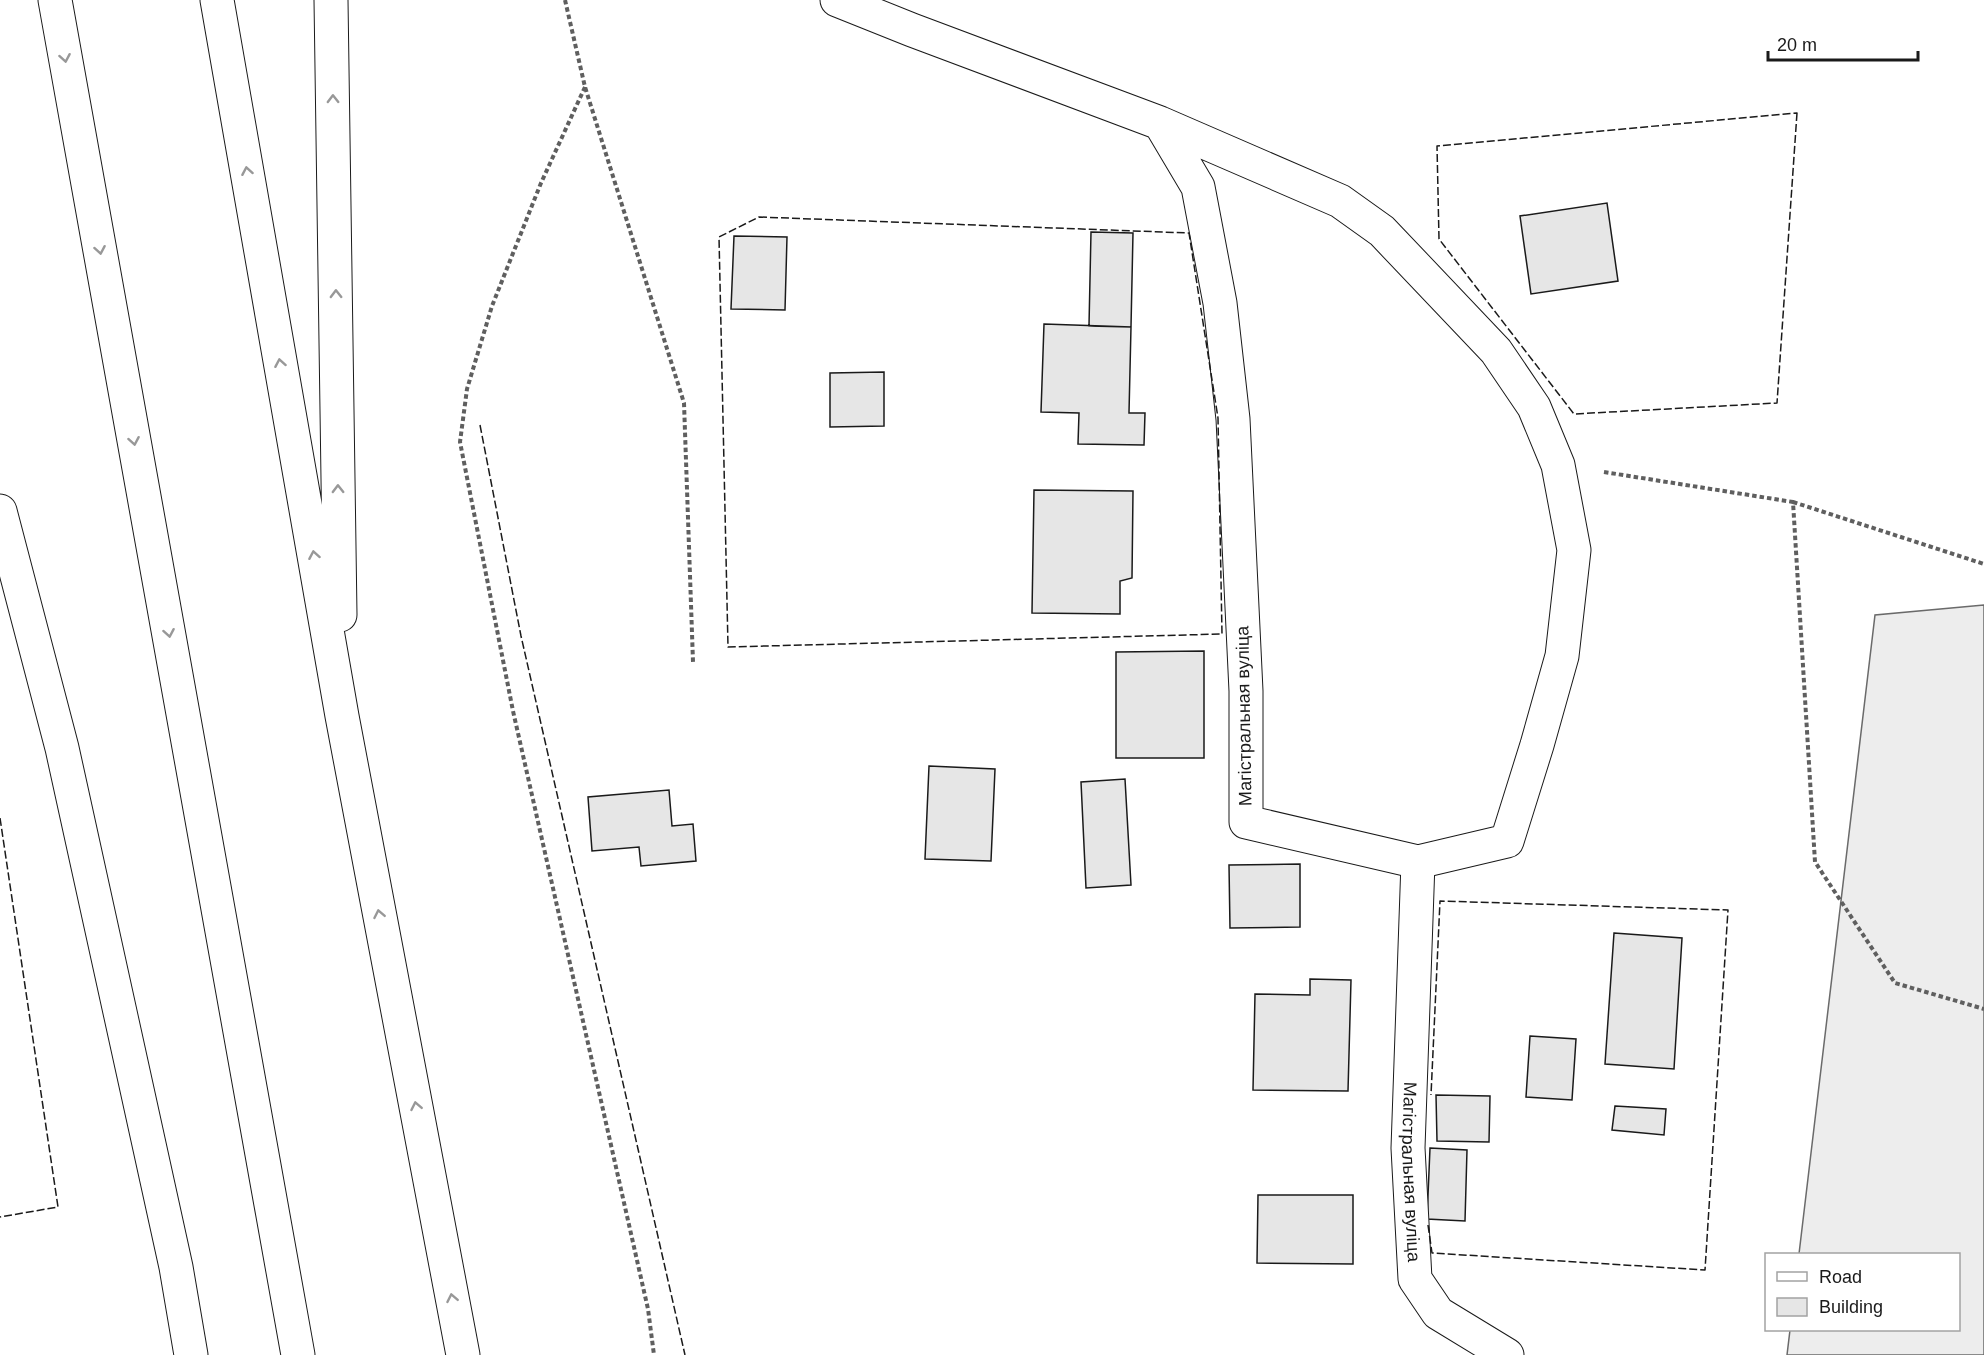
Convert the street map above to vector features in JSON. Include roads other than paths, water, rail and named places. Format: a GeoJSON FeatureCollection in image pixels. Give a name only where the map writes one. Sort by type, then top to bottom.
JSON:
{"type":"FeatureCollection","features":[{"type":"Feature","properties":{"kind":"main road"},"geometry":{"type":"LineString","coordinates":[[55,0],[298,1355]]}},
{"type":"Feature","properties":{"kind":"main road"},"geometry":{"type":"LineString","coordinates":[[217,0],[342,716],[463,1355]]}},
{"type":"Feature","properties":{"kind":"main road"},"geometry":{"type":"LineString","coordinates":[[331,0],[342,716]]}},
{"type":"Feature","properties":{"kind":"main road"},"geometry":{"type":"LineString","coordinates":[[837,0],[1160,123],[1340,201],[1382,231],[1496,351],[1534,407],[1558,465],[1574,550],[1562,656],[1538,746],[1507,841],[1418,862]]}},
{"type":"Feature","properties":{"kind":"main road","name":"Магістральная вуліца"},"geometry":{"type":"LineString","coordinates":[[1160,123],[1198,187],[1220,303],[1233,419],[1246,691],[1246,822],[1418,862],[1408,1148],[1415,1279],[1438,1313],[1507,1355]]}},
{"type":"Feature","properties":{"kind":"main road"},"geometry":{"type":"LineString","coordinates":[[0,511],[62,748],[173,1256],[191,1355]]}}]}
